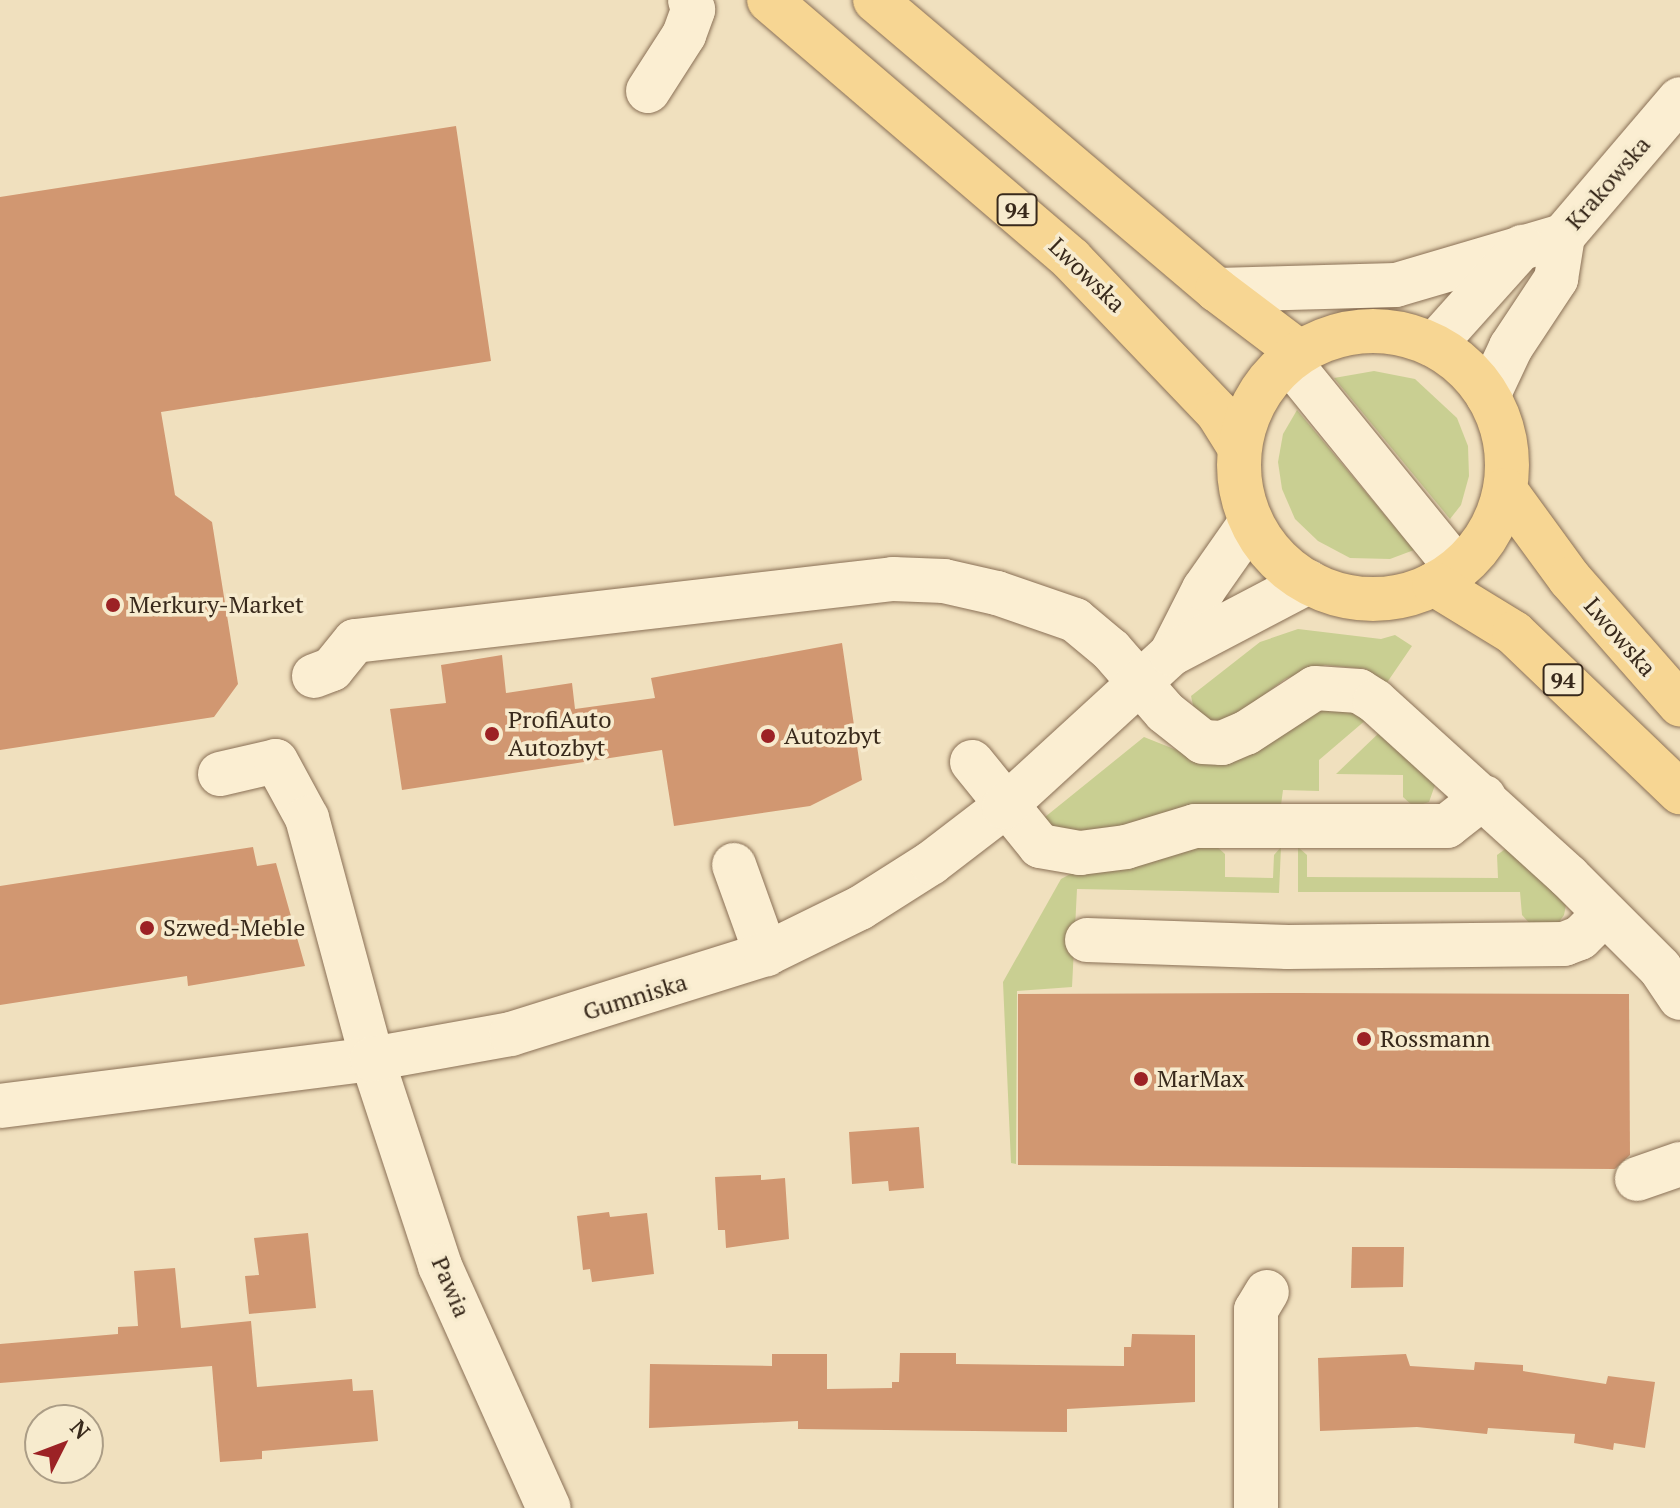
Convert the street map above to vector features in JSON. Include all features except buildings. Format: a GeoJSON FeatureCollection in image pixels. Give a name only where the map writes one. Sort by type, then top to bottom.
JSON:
{"type":"FeatureCollection","features":[{"type":"Feature","properties":{"kind":"main road","name":"Lwowska"},"geometry":{"type":"LineString","coordinates":[[769,0],[1071,259],[1218,413],[1239,446]]}},
{"type":"Feature","properties":{"kind":"main road"},"geometry":{"type":"LineString","coordinates":[[875,0],[1293,356]]}},
{"type":"Feature","properties":{"kind":"main road"},"geometry":{"type":"LineString","coordinates":[[1366,331],[1412,336],[1434,345],[1473,376],[1488,396],[1506,447],[1505,490],[1485,538],[1446,576],[1384,598],[1358,598],[1308,582],[1275,556],[1251,522],[1240,486],[1239,446],[1255,400],[1293,356],[1331,337],[1366,331]]}},
{"type":"Feature","properties":{"kind":"main road","name":"Lwowska"},"geometry":{"type":"LineString","coordinates":[[1505,490],[1570,579],[1680,704]]}},
{"type":"Feature","properties":{"kind":"main road","name":"94"},"geometry":{"type":"LineString","coordinates":[[1446,576],[1514,633],[1680,792]]}},
{"type":"Feature","properties":{"kind":"street"},"geometry":{"type":"LineString","coordinates":[[648,91],[684,35],[693,10],[690,0]]}},
{"type":"Feature","properties":{"kind":"street","name":"Krakowska"},"geometry":{"type":"LineString","coordinates":[[1434,345],[1543,242],[1680,99]]}},
{"type":"Feature","properties":{"kind":"street"},"geometry":{"type":"LineString","coordinates":[[1217,290],[1396,285],[1543,242],[1556,279],[1511,347],[1488,396]]}},
{"type":"Feature","properties":{"kind":"street"},"geometry":{"type":"LineString","coordinates":[[1293,356],[1446,576]]}},
{"type":"Feature","properties":{"kind":"street"},"geometry":{"type":"LineString","coordinates":[[1156,669],[1204,589],[1251,522]]}},
{"type":"Feature","properties":{"kind":"street"},"geometry":{"type":"LineString","coordinates":[[314,676],[332,669],[355,641],[893,579],[944,581],[1075,620],[1156,669],[1187,732],[1203,742],[1222,743],[1315,688],[1359,691],[1385,708],[1484,797],[1660,968],[1680,998]]}},
{"type":"Feature","properties":{"kind":"street"},"geometry":{"type":"LineString","coordinates":[[1156,669],[1308,582]]}},
{"type":"Feature","properties":{"kind":"street","name":"Gumniska"},"geometry":{"type":"LineString","coordinates":[[0,1106],[372,1059],[511,1034],[766,954],[896,886],[1004,807],[1156,669]]}},
{"type":"Feature","properties":{"kind":"street","name":"Pawia"},"geometry":{"type":"LineString","coordinates":[[220,774],[276,761],[307,818],[372,1059],[440,1266],[549,1508]]}},
{"type":"Feature","properties":{"kind":"street"},"geometry":{"type":"LineString","coordinates":[[972,762],[1004,807],[1040,846],[1080,853],[1126,847],[1195,826],[1447,826],[1484,797]]}},
{"type":"Feature","properties":{"kind":"street"},"geometry":{"type":"LineString","coordinates":[[734,865],[766,954]]}},
{"type":"Feature","properties":{"kind":"street"},"geometry":{"type":"LineString","coordinates":[[1087,940],[1288,947],[1564,944],[1580,938],[1605,913]]}},
{"type":"Feature","properties":{"kind":"street"},"geometry":{"type":"LineString","coordinates":[[1637,1179],[1680,1164]]}},
{"type":"Feature","properties":{"kind":"street"},"geometry":{"type":"LineString","coordinates":[[1256,1508],[1256,1310],[1267,1292]]}},
{"type":"Feature","properties":{"kind":"green space"},"geometry":{"type":"Polygon","coordinates":[[[1374,371],[1415,379],[1457,418],[1468,446],[1469,476],[1461,505],[1450,519],[1334,378],[1374,371]]]}},
{"type":"Feature","properties":{"kind":"green space"},"geometry":{"type":"Polygon","coordinates":[[[1297,410],[1414,550],[1390,559],[1350,558],[1318,541],[1295,519],[1282,489],[1278,462],[1283,434],[1297,410]]]}},
{"type":"Feature","properties":{"kind":"green space"},"geometry":{"type":"Polygon","coordinates":[[[1298,629],[1381,639],[1395,635],[1412,646],[1386,684],[1366,669],[1325,665],[1285,679],[1231,720],[1212,721],[1195,714],[1191,696],[1260,642],[1298,629]]]}},
{"type":"Feature","properties":{"kind":"green space"},"geometry":{"type":"Polygon","coordinates":[[[1344,706],[1367,719],[1319,760],[1319,791],[1283,790],[1281,805],[1099,837],[1046,825],[1045,817],[1144,737],[1204,761],[1309,712],[1344,706]]]}},
{"type":"Feature","properties":{"kind":"green space"},"geometry":{"type":"Polygon","coordinates":[[[1381,731],[1435,785],[1429,802],[1414,807],[1403,797],[1403,775],[1336,774],[1381,731]]]}},
{"type":"Feature","properties":{"kind":"green space"},"geometry":{"type":"Polygon","coordinates":[[[1216,846],[1225,854],[1225,877],[1273,878],[1274,855],[1281,847],[1279,893],[1077,889],[1072,987],[1017,991],[1016,1164],[1011,1163],[1003,982],[1061,879],[1078,870],[1170,848],[1216,846]]]}},
{"type":"Feature","properties":{"kind":"green space"},"geometry":{"type":"Polygon","coordinates":[[[1298,847],[1307,855],[1307,877],[1498,878],[1497,855],[1508,847],[1566,905],[1564,915],[1559,922],[1532,926],[1522,915],[1520,892],[1298,892],[1298,847]]]}},
{"type":"Feature","properties":{"kind":"place","name":"Merkury-Market"},"geometry":{"type":"Point","coordinates":[113,605]}},
{"type":"Feature","properties":{"kind":"place","name":"ProfiAuto Autozbyt"},"geometry":{"type":"Point","coordinates":[492,734]}},
{"type":"Feature","properties":{"kind":"place","name":"Autozbyt"},"geometry":{"type":"Point","coordinates":[768,736]}},
{"type":"Feature","properties":{"kind":"place","name":"Szwed-Meble"},"geometry":{"type":"Point","coordinates":[147,928]}},
{"type":"Feature","properties":{"kind":"place","name":"Rossmann"},"geometry":{"type":"Point","coordinates":[1364,1039]}},
{"type":"Feature","properties":{"kind":"place","name":"MarMax"},"geometry":{"type":"Point","coordinates":[1141,1079]}}]}
